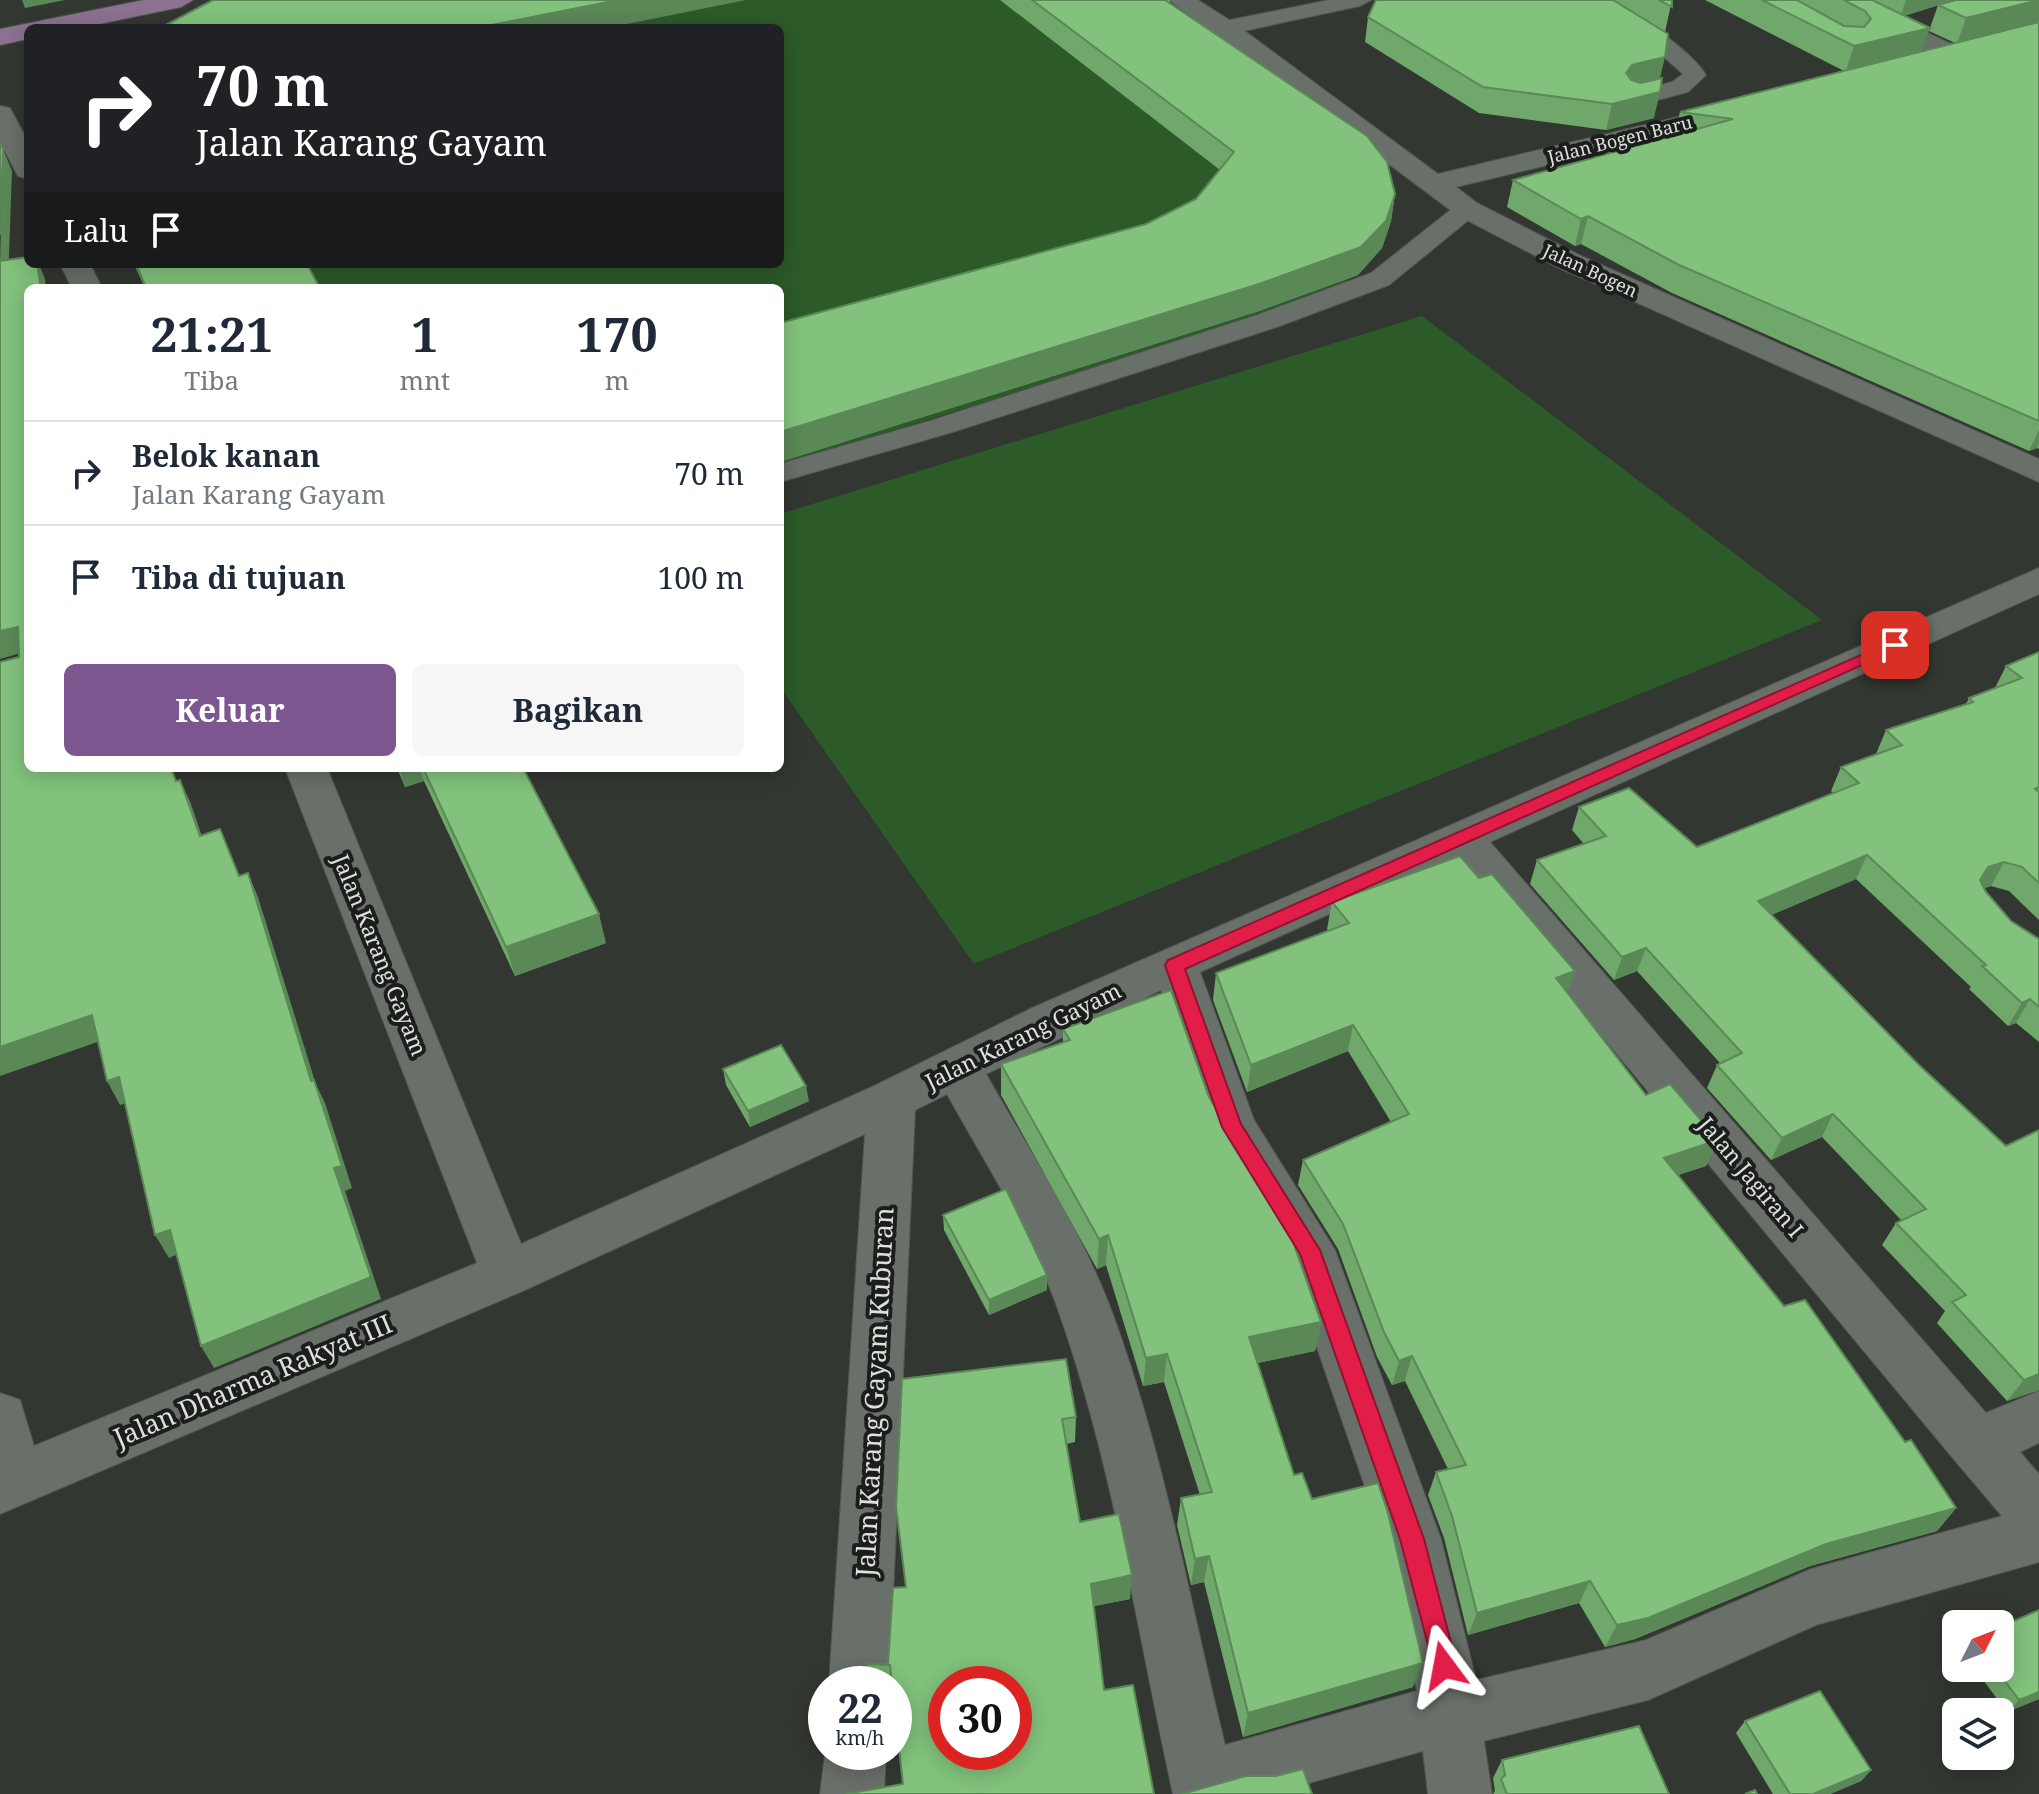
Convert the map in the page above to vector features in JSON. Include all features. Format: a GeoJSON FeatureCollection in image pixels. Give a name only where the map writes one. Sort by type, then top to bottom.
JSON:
{"type":"FeatureCollection","features":[{"type":"Feature","properties":{"kind":"main road"},"geometry":{"type":"LineString","coordinates":[[63,24],[181,0]]}},
{"type":"Feature","properties":{"kind":"main road"},"geometry":{"type":"LineString","coordinates":[[0,37],[24,32]]}},
{"type":"Feature","properties":{"kind":"street","name":"Jalan Bogen"},"geometry":{"type":"LineString","coordinates":[[1181,0],[1225,28],[1467,209],[1568,261],[2039,472]]}},
{"type":"Feature","properties":{"kind":"street"},"geometry":{"type":"LineString","coordinates":[[1838,0],[1955,56]]}},
{"type":"Feature","properties":{"kind":"street"},"geometry":{"type":"LineString","coordinates":[[1898,29],[1939,17]]}},
{"type":"Feature","properties":{"kind":"street"},"geometry":{"type":"LineString","coordinates":[[1914,67],[1983,49]]}},
{"type":"Feature","properties":{"kind":"street","name":"Jalan Bogen Baru"},"geometry":{"type":"LineString","coordinates":[[1432,184],[1752,107]]}},
{"type":"Feature","properties":{"kind":"street"},"geometry":{"type":"LineString","coordinates":[[0,114],[24,162]]}},
{"type":"Feature","properties":{"kind":"street","name":"Jalan Karang Gayam"},"geometry":{"type":"LineString","coordinates":[[308,772],[507,1274],[891,1100],[1048,1021],[2039,580]]}},
{"type":"Feature","properties":{"kind":"street","name":"Jalan Jagiran I"},"geometry":{"type":"LineString","coordinates":[[1462,838],[2039,1517]]}},
{"type":"Feature","properties":{"kind":"street"},"geometry":{"type":"LineString","coordinates":[[1175,965],[1232,1127],[1309,1250],[1412,1539],[1444,1666],[1460,1794]]}},
{"type":"Feature","properties":{"kind":"street"},"geometry":{"type":"LineString","coordinates":[[957,1067],[1080,1300],[1114,1399],[1146,1517],[1204,1793],[1233,1773],[1450,1713],[1492,1710],[1648,1670],[1811,1598],[2039,1534]]}},
{"type":"Feature","properties":{"kind":"street","name":"Jalan Karang Gayam Kuburan"},"geometry":{"type":"LineString","coordinates":[[860,1666],[891,1100]]}},
{"type":"Feature","properties":{"kind":"street","name":"Jalan Dharma Rakyat III"},"geometry":{"type":"LineString","coordinates":[[7,1484],[507,1274]]}},
{"type":"Feature","properties":{"kind":"street"},"geometry":{"type":"LineString","coordinates":[[1977,1445],[2039,1416]]}},
{"type":"Feature","properties":{"kind":"street"},"geometry":{"type":"LineString","coordinates":[[0,1418],[7,1484]]}},
{"type":"Feature","properties":{"kind":"street"},"geometry":{"type":"LineString","coordinates":[[852,1794],[854,1770]]}},
{"type":"Feature","properties":{"kind":"lane"},"geometry":{"type":"LineString","coordinates":[[1225,28],[1360,0]]}},
{"type":"Feature","properties":{"kind":"lane"},"geometry":{"type":"LineString","coordinates":[[1584,0],[1673,52],[1693,68],[1695,75],[1680,87],[1635,99]]}},
{"type":"Feature","properties":{"kind":"lane"},"geometry":{"type":"LineString","coordinates":[[784,472],[943,426],[1252,326],[1380,279],[1467,209]]}},
{"type":"Feature","properties":{"kind":"green space"},"geometry":{"type":"Polygon","coordinates":[[[327,0],[1127,0],[1391,221],[1377,252],[1357,274],[1301,306],[784,464],[784,284],[143,284],[136,268],[784,268],[784,24],[277,24],[327,0]]]}},
{"type":"Feature","properties":{"kind":"green space"},"geometry":{"type":"Polygon","coordinates":[[[1422,316],[1822,620],[974,964],[784,693],[784,513],[1422,316]]]}},
{"type":"Feature","properties":{"kind":"building"},"geometry":{"type":"Polygon","coordinates":[[[213,0],[618,0],[496,24],[168,24],[213,0]]]}},
{"type":"Feature","properties":{"kind":"building"},"geometry":{"type":"Polygon","coordinates":[[[1032,0],[1165,0],[1367,136],[1387,162],[1395,194],[1386,221],[1361,247],[1259,284],[784,431],[784,322],[1146,224],[1196,199],[1234,152],[1032,0]]]}},
{"type":"Feature","properties":{"kind":"building"},"geometry":{"type":"Polygon","coordinates":[[[1376,0],[1613,0],[1668,34],[1665,57],[1632,65],[1626,73],[1631,80],[1640,83],[1662,78],[1660,92],[1612,104],[1483,87],[1368,17],[1376,0]]]}},
{"type":"Feature","properties":{"kind":"building"},"geometry":{"type":"Polygon","coordinates":[[[1659,0],[1672,0],[1672,7],[1659,0]]]}},
{"type":"Feature","properties":{"kind":"building"},"geometry":{"type":"Polygon","coordinates":[[[1762,0],[1797,0],[1844,26],[1864,27],[1871,19],[1865,11],[1844,0],[1872,0],[1930,28],[1854,46],[1762,0]]]}},
{"type":"Feature","properties":{"kind":"building"},"geometry":{"type":"Polygon","coordinates":[[[1956,0],[2039,0],[1966,18],[1938,5],[1956,0]]]}},
{"type":"Feature","properties":{"kind":"building"},"geometry":{"type":"Polygon","coordinates":[[[2039,22],[2039,421],[1679,265],[1588,216],[1581,219],[1513,180],[1733,119],[1680,112],[2039,22]]]}},
{"type":"Feature","properties":{"kind":"building"},"geometry":{"type":"Polygon","coordinates":[[[0,143],[3,149],[0,235],[0,143]]]}},
{"type":"Feature","properties":{"kind":"building"},"geometry":{"type":"Polygon","coordinates":[[[24,258],[24,268],[38,268],[40,284],[24,284],[24,772],[173,772],[176,781],[180,780],[200,836],[220,829],[239,876],[248,873],[311,1081],[314,1080],[342,1166],[334,1168],[371,1277],[201,1346],[170,1230],[155,1235],[119,1077],[107,1081],[92,1015],[0,1047],[0,662],[19,657],[18,627],[0,631],[0,261],[24,258]]]}},
{"type":"Feature","properties":{"kind":"building"},"geometry":{"type":"Polygon","coordinates":[[[138,268],[309,268],[318,284],[144,284],[138,268]]]}},
{"type":"Feature","properties":{"kind":"building"},"geometry":{"type":"Polygon","coordinates":[[[2039,652],[2039,787],[2035,789],[2039,792],[2039,883],[2022,867],[2004,862],[1988,867],[1980,880],[1986,892],[2011,921],[2039,939],[2039,1007],[2030,999],[2022,1003],[1982,966],[1986,965],[1867,855],[1758,901],[1918,1064],[2006,1146],[2039,1130],[2039,1374],[2024,1380],[1952,1302],[1966,1295],[1896,1223],[1926,1209],[1833,1114],[1782,1138],[1717,1065],[1742,1053],[1646,948],[1622,957],[1537,860],[1606,836],[1579,807],[1629,788],[1697,847],[1859,783],[1841,767],[1902,745],[1886,730],[1973,702],[1969,698],[2022,678],[2006,666],[2039,652]]]}},
{"type":"Feature","properties":{"kind":"building"},"geometry":{"type":"Polygon","coordinates":[[[425,772],[525,772],[599,914],[506,947],[425,772]]]}},
{"type":"Feature","properties":{"kind":"building"},"geometry":{"type":"Polygon","coordinates":[[[1460,856],[1479,878],[1492,874],[1575,971],[1556,978],[1646,1095],[1670,1084],[1718,1140],[1664,1158],[1784,1306],[1805,1300],[1905,1442],[1911,1440],[1956,1508],[1826,1544],[1648,1618],[1617,1625],[1590,1581],[1477,1613],[1452,1516],[1436,1472],[1466,1465],[1412,1356],[1399,1361],[1384,1332],[1343,1224],[1303,1160],[1409,1114],[1353,1025],[1251,1065],[1216,973],[1349,923],[1332,902],[1460,856]]]}},
{"type":"Feature","properties":{"kind":"building"},"geometry":{"type":"Polygon","coordinates":[[[1171,990],[1209,1097],[1289,1230],[1321,1322],[1249,1337],[1294,1475],[1302,1473],[1312,1499],[1378,1483],[1388,1513],[1423,1663],[1248,1713],[1209,1556],[1195,1559],[1181,1498],[1212,1492],[1167,1354],[1146,1358],[1108,1235],[1099,1239],[1001,1064],[1070,1040],[1063,1029],[1171,990]]]}},
{"type":"Feature","properties":{"kind":"building"},"geometry":{"type":"Polygon","coordinates":[[[781,1045],[806,1086],[748,1111],[723,1069],[781,1045]]]}},
{"type":"Feature","properties":{"kind":"building"},"geometry":{"type":"Polygon","coordinates":[[[1006,1189],[1047,1275],[989,1300],[943,1215],[1006,1189]]]}},
{"type":"Feature","properties":{"kind":"building"},"geometry":{"type":"Polygon","coordinates":[[[1066,1359],[1076,1417],[1062,1419],[1080,1522],[1119,1514],[1132,1575],[1091,1584],[1104,1690],[1133,1685],[1154,1794],[845,1794],[903,1784],[901,1770],[912,1770],[912,1666],[867,1664],[888,1664],[893,1588],[906,1587],[896,1507],[902,1379],[1066,1359]]]}},
{"type":"Feature","properties":{"kind":"building"},"geometry":{"type":"Polygon","coordinates":[[[2039,1610],[2039,1692],[2019,1700],[2006,1682],[2014,1682],[2014,1621],[2039,1610]]]}},
{"type":"Feature","properties":{"kind":"building"},"geometry":{"type":"Polygon","coordinates":[[[1820,1691],[1871,1770],[1813,1794],[1790,1794],[1745,1721],[1820,1691]]]}},
{"type":"Feature","properties":{"kind":"building"},"geometry":{"type":"Polygon","coordinates":[[[1639,1726],[1669,1794],[1507,1794],[1501,1779],[1505,1775],[1502,1760],[1639,1726]]]}},
{"type":"Feature","properties":{"kind":"building"},"geometry":{"type":"Polygon","coordinates":[[[1303,1769],[1312,1794],[1182,1794],[1246,1776],[1276,1776],[1303,1769]]]}},
{"type":"Feature","properties":{"kind":"route"},"geometry":{"type":"LineString","coordinates":[[1444,1666],[1412,1539],[1309,1250],[1232,1127],[1175,965],[1895,645]]}}]}
